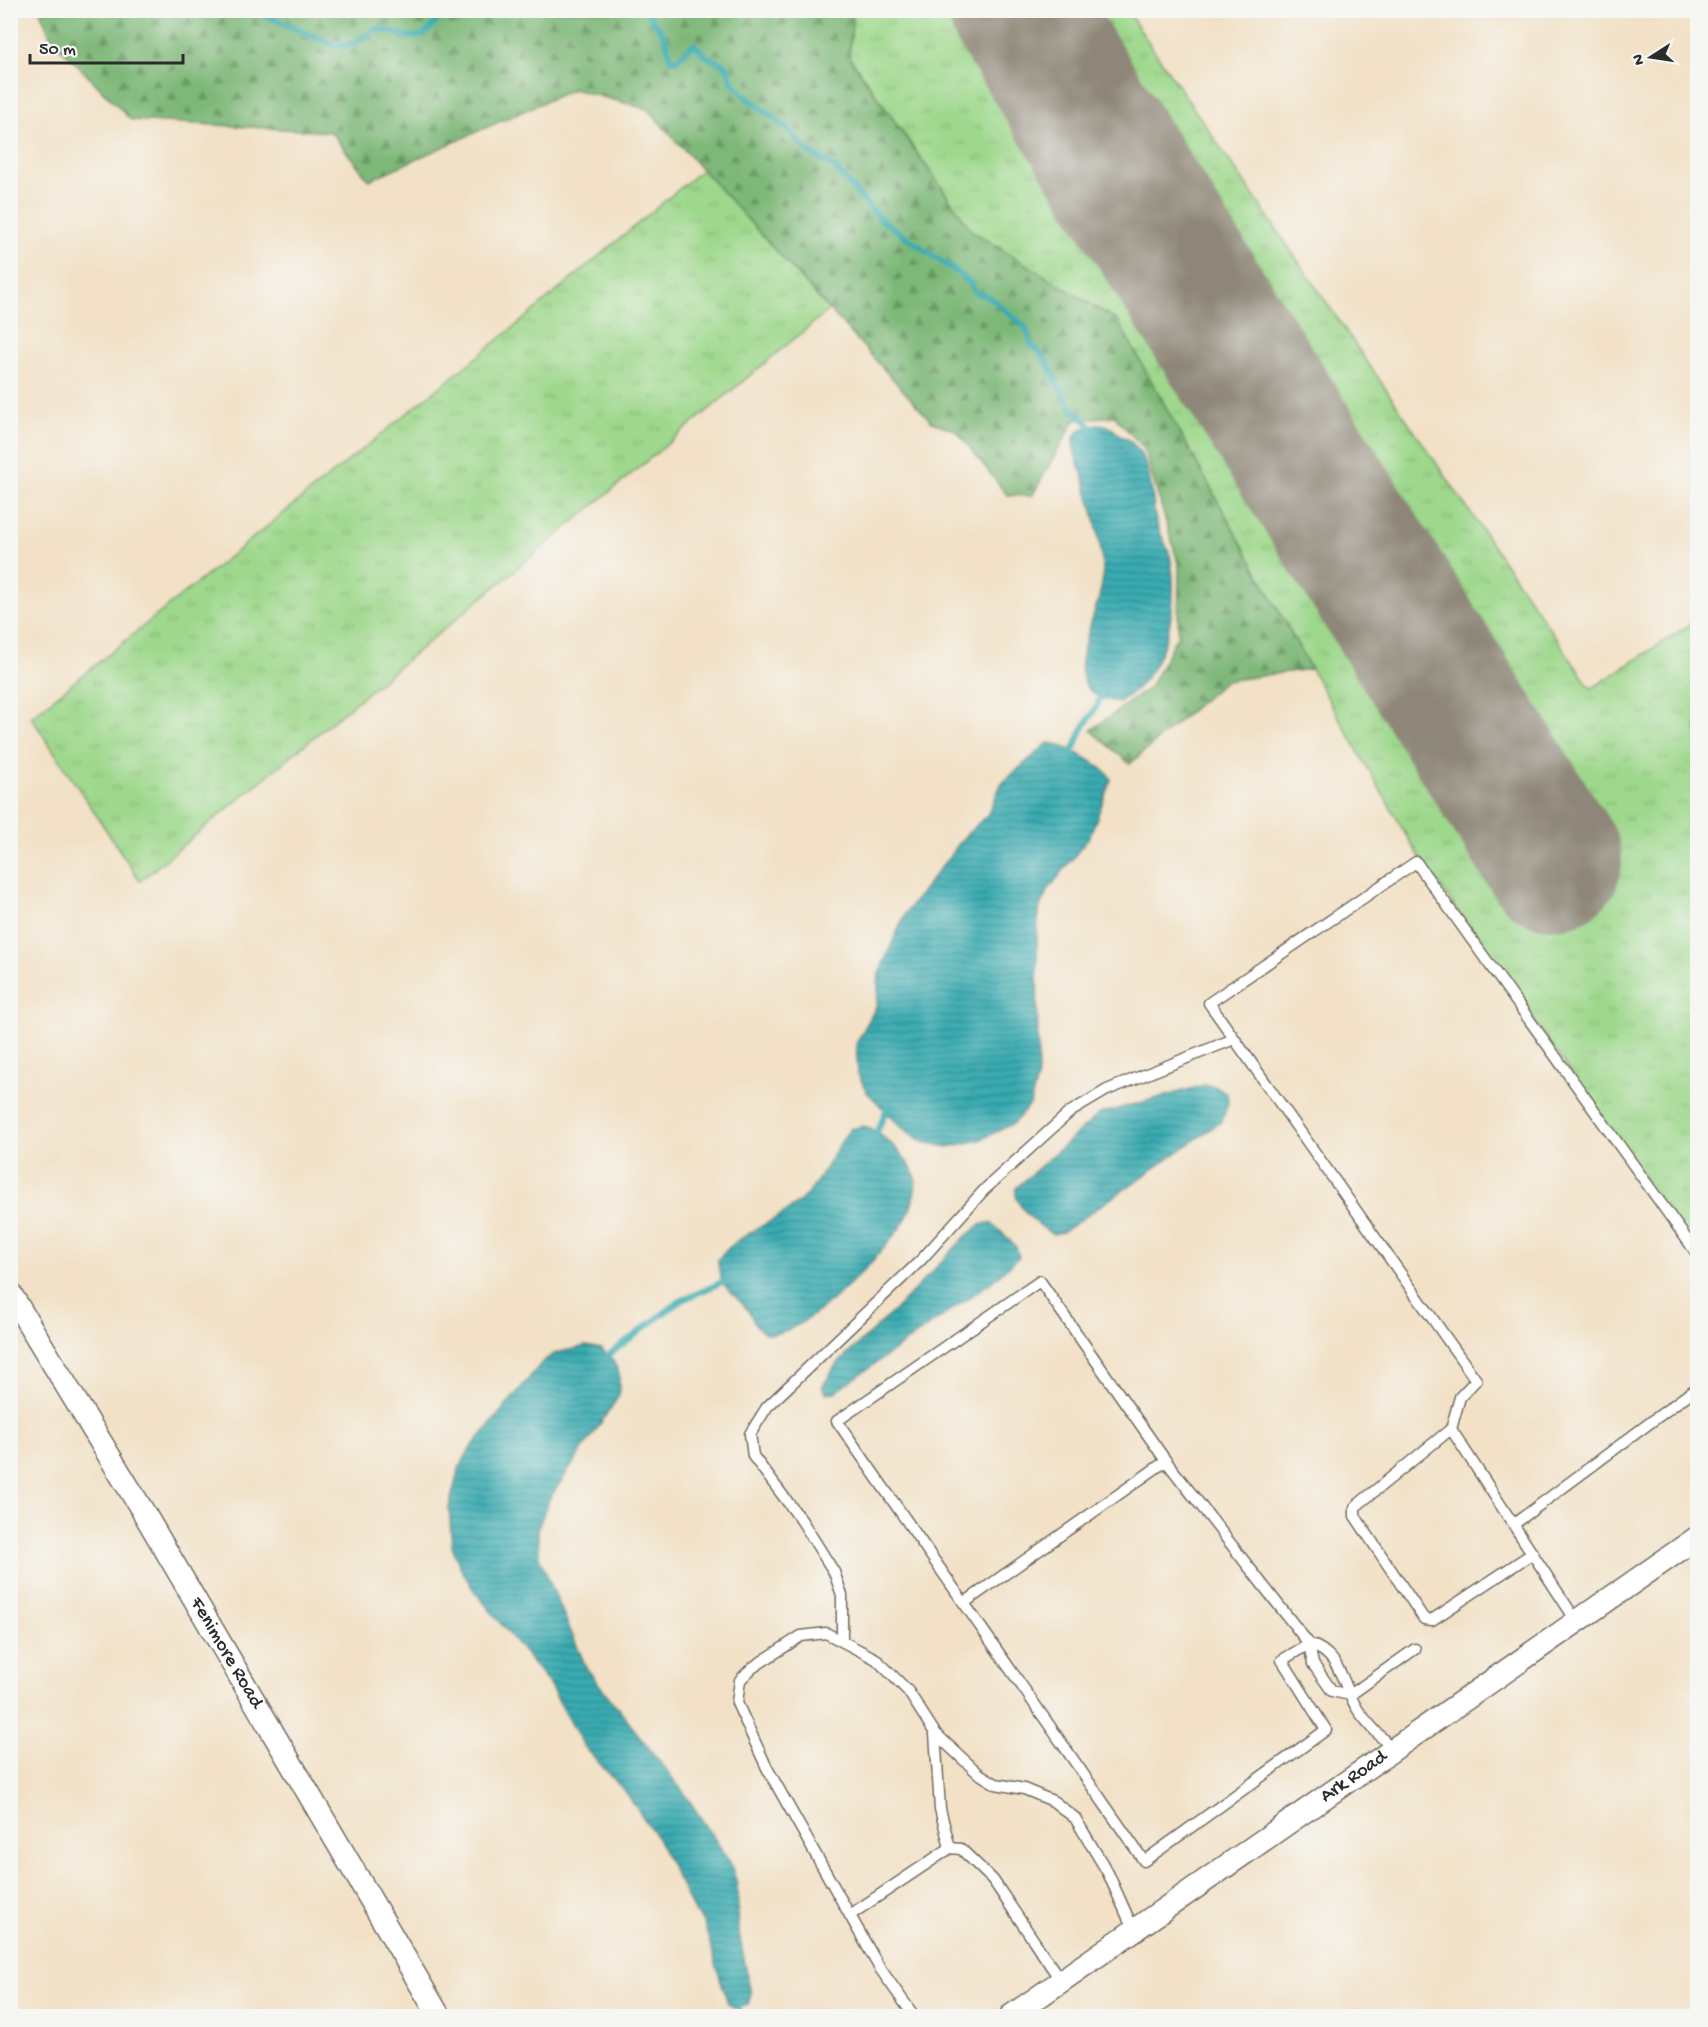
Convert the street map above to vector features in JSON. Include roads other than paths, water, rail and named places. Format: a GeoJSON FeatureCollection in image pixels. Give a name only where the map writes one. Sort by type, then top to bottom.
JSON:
{"type":"FeatureCollection","features":[{"type":"Feature","properties":{"kind":"street","name":"Fenimore Road"},"geometry":{"type":"LineString","coordinates":[[10,1293],[144,1513],[439,2016]]}},
{"type":"Feature","properties":{"kind":"street","name":"Ark Road"},"geometry":{"type":"LineString","coordinates":[[1011,2016],[1698,1537]]}},
{"type":"Feature","properties":{"kind":"lane"},"geometry":{"type":"LineString","coordinates":[[1533,1553],[1432,1620],[1424,1619],[1355,1516],[1355,1507],[1451,1429],[1460,1397],[1476,1380],[1209,1003],[1416,862],[1698,1255]]}},
{"type":"Feature","properties":{"kind":"lane"},"geometry":{"type":"LineString","coordinates":[[842,1640],[842,1595],[834,1572],[753,1456],[750,1434],[766,1407],[921,1260],[985,1190],[1070,1112],[1107,1090],[1234,1039]]}},
{"type":"Feature","properties":{"kind":"lane"},"geometry":{"type":"LineString","coordinates":[[1350,1695],[1332,1690],[1313,1664],[1309,1644],[1166,1461],[1040,1281],[837,1421],[1144,1861],[1326,1730],[1282,1660],[1309,1644],[1323,1648],[1335,1663],[1359,1712],[1393,1750]]}},
{"type":"Feature","properties":{"kind":"lane"},"geometry":{"type":"LineString","coordinates":[[1514,1524],[1698,1387]]}},
{"type":"Feature","properties":{"kind":"lane"},"geometry":{"type":"LineString","coordinates":[[1451,1429],[1577,1622]]}},
{"type":"Feature","properties":{"kind":"lane"},"geometry":{"type":"LineString","coordinates":[[964,1603],[1166,1461]]}},
{"type":"Feature","properties":{"kind":"lane"},"geometry":{"type":"LineString","coordinates":[[914,2016],[879,1967],[767,1768],[737,1703],[740,1680],[777,1649],[801,1636],[826,1633],[876,1659],[908,1691],[935,1733],[978,1773],[996,1784],[1024,1789],[1053,1801],[1075,1818],[1108,1873],[1134,1931]]}},
{"type":"Feature","properties":{"kind":"lane"},"geometry":{"type":"LineString","coordinates":[[1350,1695],[1415,1649]]}},
{"type":"Feature","properties":{"kind":"lane"},"geometry":{"type":"LineString","coordinates":[[935,1733],[940,1809],[950,1848]]}},
{"type":"Feature","properties":{"kind":"lane"},"geometry":{"type":"LineString","coordinates":[[850,1915],[950,1848],[962,1849],[993,1880],[1061,1981]]}},
{"type":"Feature","properties":{"kind":"water"},"geometry":{"type":"Polygon","coordinates":[[[1098,424],[1113,429],[1128,439],[1143,457],[1150,478],[1157,526],[1170,555],[1173,579],[1170,620],[1166,639],[1158,658],[1148,675],[1135,690],[1119,702],[1097,696],[1085,684],[1082,668],[1084,649],[1101,588],[1103,571],[1093,513],[1073,443],[1079,431],[1098,424]]]}},
{"type":"Feature","properties":{"kind":"water"},"geometry":{"type":"Polygon","coordinates":[[[1048,743],[1084,757],[1102,769],[1111,780],[1090,836],[1049,889],[1040,906],[1037,931],[1038,1075],[1030,1105],[1013,1124],[980,1140],[948,1147],[923,1142],[901,1127],[867,1092],[858,1074],[856,1044],[877,1005],[879,973],[905,914],[964,837],[988,814],[1001,784],[1048,743]]]}},
{"type":"Feature","properties":{"kind":"water"},"geometry":{"type":"Polygon","coordinates":[[[1205,1085],[1215,1086],[1227,1094],[1228,1103],[1222,1121],[1063,1232],[1052,1234],[1033,1220],[1022,1208],[1018,1201],[1016,1188],[1099,1114],[1205,1085]]]}},
{"type":"Feature","properties":{"kind":"water"},"geometry":{"type":"Polygon","coordinates":[[[864,1126],[880,1135],[894,1147],[916,1177],[914,1197],[907,1217],[865,1269],[822,1309],[800,1324],[781,1332],[765,1333],[759,1329],[746,1308],[723,1282],[718,1259],[736,1242],[799,1202],[814,1186],[850,1129],[864,1126]]]}},
{"type":"Feature","properties":{"kind":"water"},"geometry":{"type":"Polygon","coordinates":[[[991,1222],[1016,1247],[1019,1257],[990,1283],[835,1392],[826,1393],[822,1387],[836,1365],[896,1309],[966,1236],[980,1225],[991,1222]]]}},
{"type":"Feature","properties":{"kind":"water"},"geometry":{"type":"Polygon","coordinates":[[[586,1346],[601,1349],[612,1358],[619,1374],[619,1396],[549,1499],[538,1528],[539,1557],[587,1669],[685,1794],[730,1862],[737,1883],[739,1933],[751,1994],[748,2005],[735,2008],[728,2004],[704,1924],[693,1909],[656,1836],[627,1794],[584,1746],[548,1682],[473,1589],[452,1547],[449,1507],[459,1468],[470,1449],[543,1361],[556,1353],[586,1346]]]}},
{"type":"Feature","properties":{"kind":"waterway"},"geometry":{"type":"LineString","coordinates":[[253,10],[336,46],[354,44],[375,29],[406,36],[421,36],[428,32],[443,10]]}},
{"type":"Feature","properties":{"kind":"waterway"},"geometry":{"type":"LineString","coordinates":[[645,10],[665,37],[671,60],[677,60],[694,44],[706,56],[727,66],[732,82],[746,97],[782,124],[809,152],[834,167],[880,219],[958,273],[970,283],[976,293],[990,297],[1026,328],[1031,344],[1046,360],[1069,406],[1096,431]]}},
{"type":"Feature","properties":{"kind":"waterway"},"geometry":{"type":"LineString","coordinates":[[1070,758],[1102,692]]}},
{"type":"Feature","properties":{"kind":"waterway"},"geometry":{"type":"LineString","coordinates":[[875,1138],[888,1105]]}},
{"type":"Feature","properties":{"kind":"waterway"},"geometry":{"type":"LineString","coordinates":[[602,1360],[680,1301],[727,1280]]}},
{"type":"Feature","properties":{"kind":"waterway"},"geometry":{"type":"LineString","coordinates":[[738,2000],[740,2016]]}}]}
